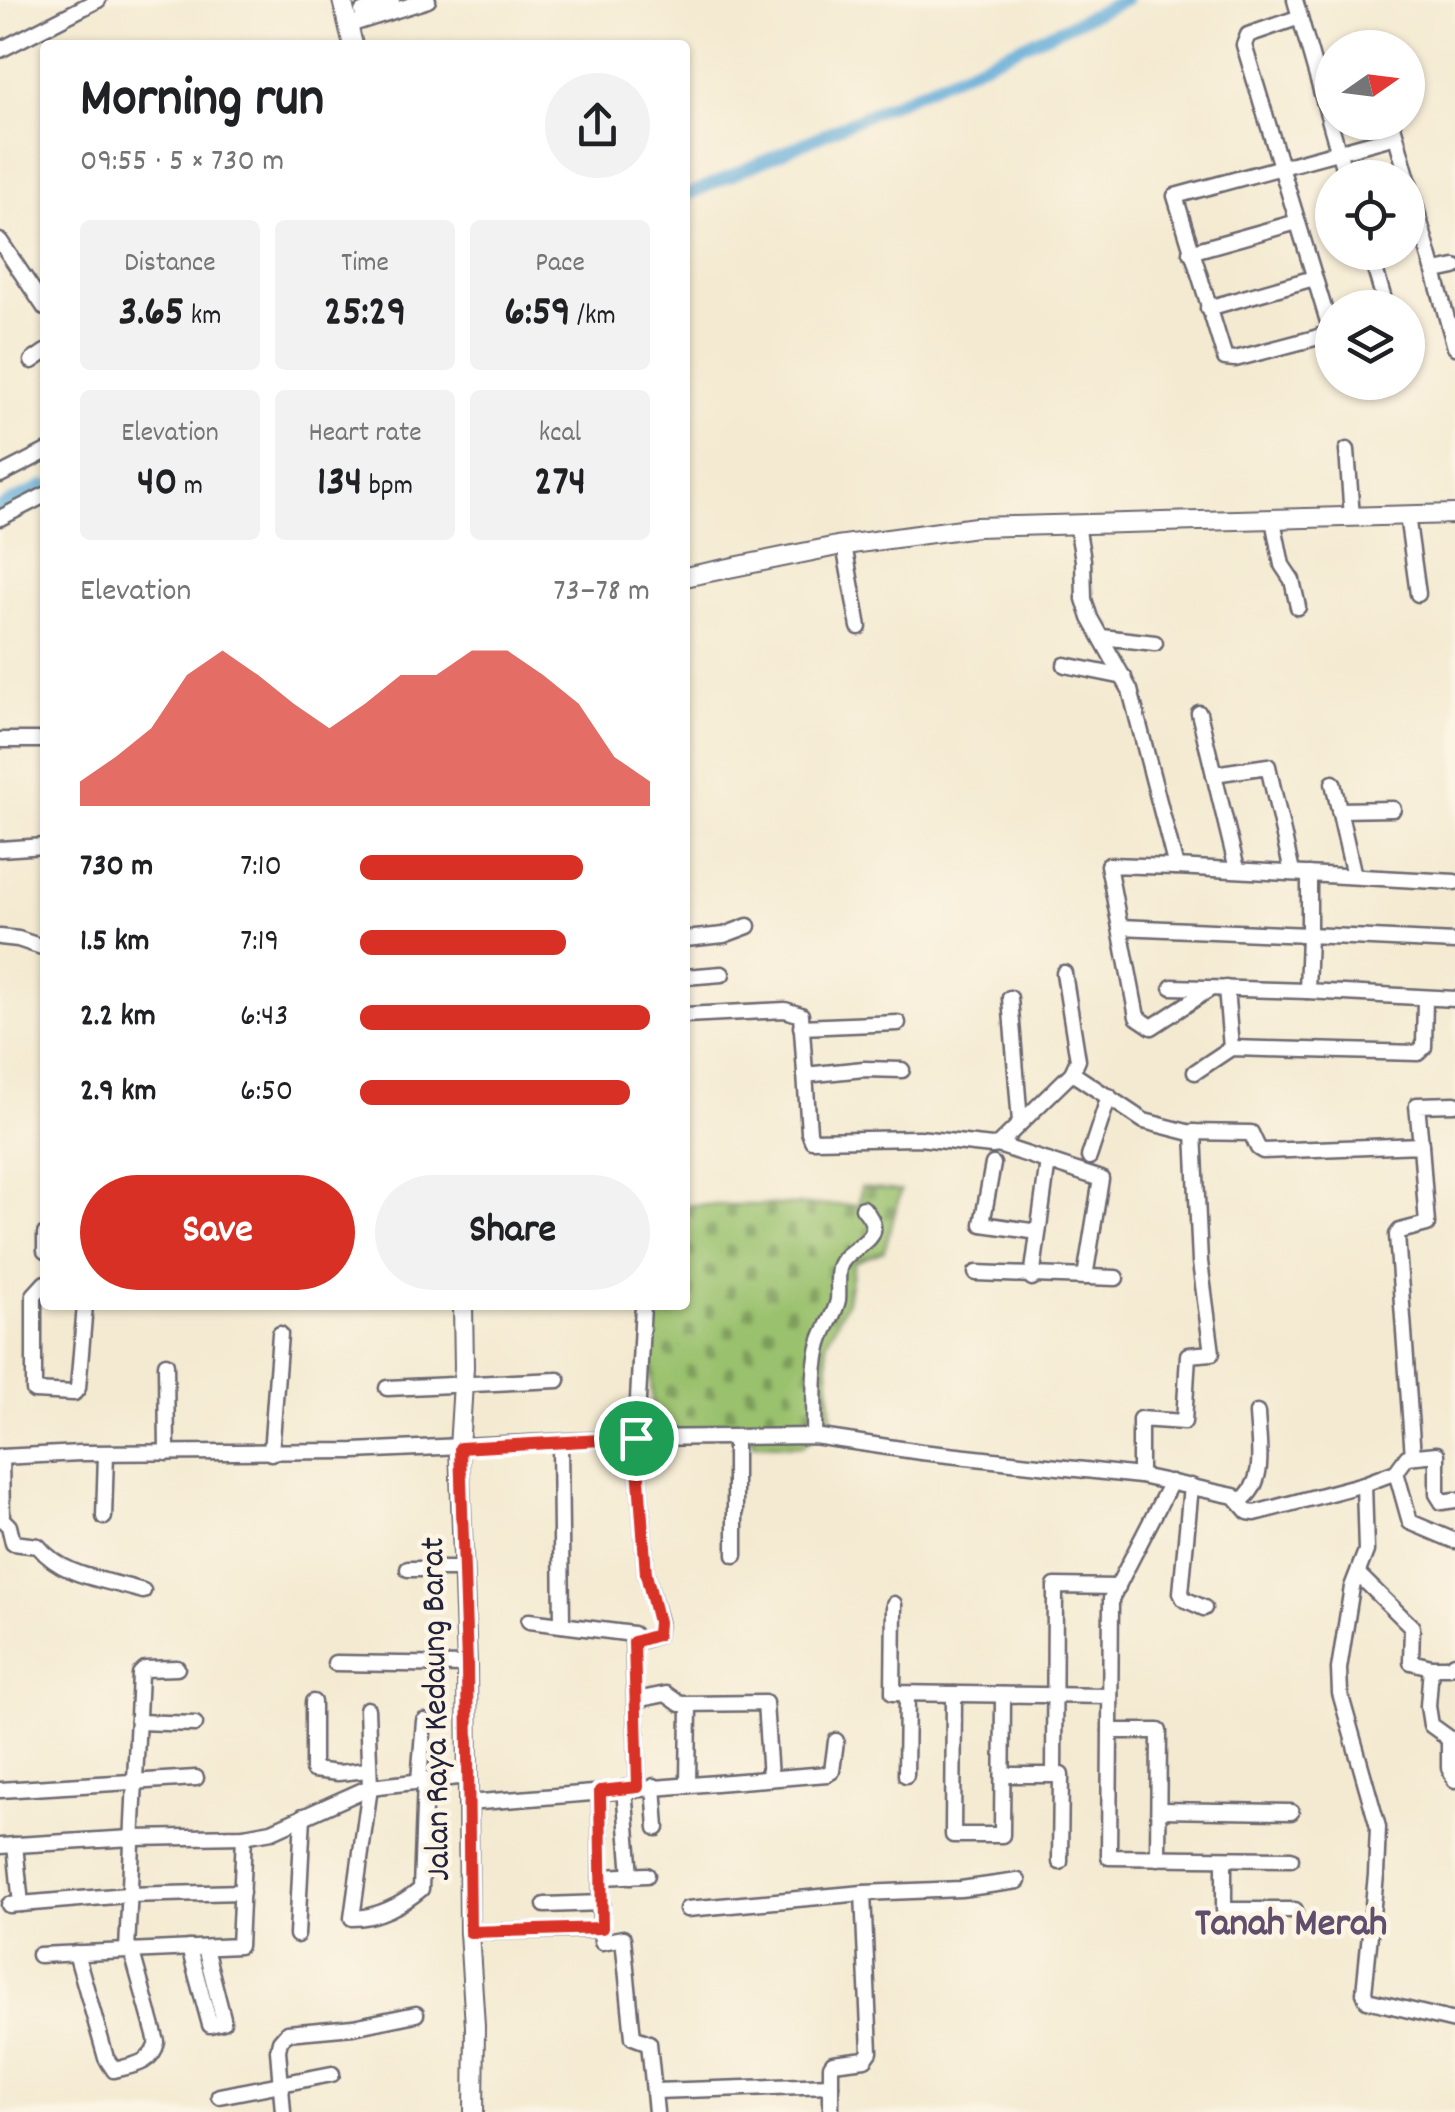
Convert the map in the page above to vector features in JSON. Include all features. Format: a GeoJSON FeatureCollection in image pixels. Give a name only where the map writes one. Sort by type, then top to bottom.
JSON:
{"type":"FeatureCollection","features":[{"type":"Feature","properties":{"kind":"street"},"geometry":{"type":"LineString","coordinates":[[0,50],[98,0]]}},
{"type":"Feature","properties":{"kind":"street"},"geometry":{"type":"LineString","coordinates":[[346,14],[392,0]]}},
{"type":"Feature","properties":{"kind":"street"},"geometry":{"type":"LineString","coordinates":[[346,14],[428,0]]}},
{"type":"Feature","properties":{"kind":"street"},"geometry":{"type":"LineString","coordinates":[[1295,0],[1340,160]]}},
{"type":"Feature","properties":{"kind":"street"},"geometry":{"type":"LineString","coordinates":[[346,14],[352,40]]}},
{"type":"Feature","properties":{"kind":"street"},"geometry":{"type":"LineString","coordinates":[[1300,17],[1248,35],[1245,41],[1318,290]]}},
{"type":"Feature","properties":{"kind":"street"},"geometry":{"type":"LineString","coordinates":[[1315,338],[1232,359],[1224,356],[1190,252],[1176,194],[1338,152],[1369,140]]}},
{"type":"Feature","properties":{"kind":"street"},"geometry":{"type":"LineString","coordinates":[[1397,140],[1455,347]]}},
{"type":"Feature","properties":{"kind":"street"},"geometry":{"type":"LineString","coordinates":[[1190,252],[1297,222]]}},
{"type":"Feature","properties":{"kind":"street"},"geometry":{"type":"LineString","coordinates":[[0,241],[40,301]]}},
{"type":"Feature","properties":{"kind":"street"},"geometry":{"type":"LineString","coordinates":[[1436,271],[1455,267]]}},
{"type":"Feature","properties":{"kind":"street"},"geometry":{"type":"LineString","coordinates":[[1208,308],[1314,278]]}},
{"type":"Feature","properties":{"kind":"street"},"geometry":{"type":"LineString","coordinates":[[1347,450],[1352,517]]}},
{"type":"Feature","properties":{"kind":"street"},"geometry":{"type":"LineString","coordinates":[[0,474],[40,454]]}},
{"type":"Feature","properties":{"kind":"street"},"geometry":{"type":"LineString","coordinates":[[0,518],[40,498]]}},
{"type":"Feature","properties":{"kind":"street"},"geometry":{"type":"LineString","coordinates":[[690,576],[844,545],[976,527],[1455,514]]}},
{"type":"Feature","properties":{"kind":"street"},"geometry":{"type":"LineString","coordinates":[[1406,515],[1418,594]]}},
{"type":"Feature","properties":{"kind":"street"},"geometry":{"type":"LineString","coordinates":[[1273,520],[1282,565],[1292,580],[1298,606]]}},
{"type":"Feature","properties":{"kind":"street"},"geometry":{"type":"LineString","coordinates":[[1077,525],[1084,560],[1084,599],[1137,711],[1176,867]]}},
{"type":"Feature","properties":{"kind":"street"},"geometry":{"type":"LineString","coordinates":[[844,545],[859,627]]}},
{"type":"Feature","properties":{"kind":"street"},"geometry":{"type":"LineString","coordinates":[[1102,637],[1155,644]]}},
{"type":"Feature","properties":{"kind":"street"},"geometry":{"type":"LineString","coordinates":[[1064,665],[1124,677]]}},
{"type":"Feature","properties":{"kind":"street"},"geometry":{"type":"LineString","coordinates":[[1199,713],[1237,869]]}},
{"type":"Feature","properties":{"kind":"street"},"geometry":{"type":"LineString","coordinates":[[0,740],[40,740]]}},
{"type":"Feature","properties":{"kind":"street"},"geometry":{"type":"LineString","coordinates":[[1214,774],[1268,766],[1292,872]]}},
{"type":"Feature","properties":{"kind":"street"},"geometry":{"type":"LineString","coordinates":[[1333,783],[1354,876]]}},
{"type":"Feature","properties":{"kind":"street"},"geometry":{"type":"LineString","coordinates":[[1339,810],[1393,809]]}},
{"type":"Feature","properties":{"kind":"street"},"geometry":{"type":"LineString","coordinates":[[0,849],[40,846]]}},
{"type":"Feature","properties":{"kind":"street"},"geometry":{"type":"LineString","coordinates":[[1218,988],[1152,1028],[1137,1017],[1108,865],[1455,882]]}},
{"type":"Feature","properties":{"kind":"street"},"geometry":{"type":"LineString","coordinates":[[1308,992],[1309,874]]}},
{"type":"Feature","properties":{"kind":"street"},"geometry":{"type":"LineString","coordinates":[[690,938],[724,935],[748,926]]}},
{"type":"Feature","properties":{"kind":"street"},"geometry":{"type":"LineString","coordinates":[[1120,928],[1455,942]]}},
{"type":"Feature","properties":{"kind":"street"},"geometry":{"type":"LineString","coordinates":[[0,937],[18,938],[40,946]]}},
{"type":"Feature","properties":{"kind":"street"},"geometry":{"type":"LineString","coordinates":[[998,1144],[1072,1073],[1078,1050],[1064,973]]}},
{"type":"Feature","properties":{"kind":"street"},"geometry":{"type":"LineString","coordinates":[[690,977],[722,974]]}},
{"type":"Feature","properties":{"kind":"street"},"geometry":{"type":"LineString","coordinates":[[1172,987],[1455,1000]]}},
{"type":"Feature","properties":{"kind":"street"},"geometry":{"type":"LineString","coordinates":[[1218,988],[1231,1048]]}},
{"type":"Feature","properties":{"kind":"street"},"geometry":{"type":"LineString","coordinates":[[1010,998],[1020,1122]]}},
{"type":"Feature","properties":{"kind":"street"},"geometry":{"type":"LineString","coordinates":[[1195,1072],[1231,1048],[1418,1053],[1424,1048],[1426,998]]}},
{"type":"Feature","properties":{"kind":"street"},"geometry":{"type":"LineString","coordinates":[[690,1014],[785,1010],[800,1016],[812,1140],[918,1138],[998,1144],[1101,1179],[1085,1278]]}},
{"type":"Feature","properties":{"kind":"street"},"geometry":{"type":"LineString","coordinates":[[802,1028],[898,1023]]}},
{"type":"Feature","properties":{"kind":"street"},"geometry":{"type":"LineString","coordinates":[[805,1075],[902,1070]]}},
{"type":"Feature","properties":{"kind":"street"},"geometry":{"type":"LineString","coordinates":[[1072,1073],[1144,1120],[1194,1132],[1252,1133],[1258,1148],[1263,1150],[1422,1145]]}},
{"type":"Feature","properties":{"kind":"street"},"geometry":{"type":"LineString","coordinates":[[1089,1157],[1109,1096]]}},
{"type":"Feature","properties":{"kind":"street"},"geometry":{"type":"LineString","coordinates":[[1413,1456],[1398,1236],[1400,1231],[1427,1224],[1417,1105],[1455,1104]]}},
{"type":"Feature","properties":{"kind":"street"},"geometry":{"type":"LineString","coordinates":[[1140,1476],[1140,1420],[1184,1422],[1188,1355],[1212,1353],[1199,1247],[1194,1132]]}},
{"type":"Feature","properties":{"kind":"street"},"geometry":{"type":"LineString","coordinates":[[1032,1278],[1048,1161]]}},
{"type":"Feature","properties":{"kind":"street"},"geometry":{"type":"LineString","coordinates":[[993,1164],[982,1224],[1038,1232]]}},
{"type":"Feature","properties":{"kind":"street"},"geometry":{"type":"LineString","coordinates":[[814,1436],[819,1348],[837,1303],[839,1267],[874,1228],[872,1217],[863,1208]]}},
{"type":"Feature","properties":{"kind":"street"},"geometry":{"type":"LineString","coordinates":[[976,1274],[1116,1278]]}},
{"type":"Feature","properties":{"kind":"street"},"geometry":{"type":"LineString","coordinates":[[40,1288],[34,1295],[34,1391],[74,1393],[78,1388],[84,1310]]}},
{"type":"Feature","properties":{"kind":"street","name":"Jalan Raya Kedaung Barat"},"geometry":{"type":"LineString","coordinates":[[463,1310],[460,1448],[470,1932],[476,2026],[474,2112]]}},
{"type":"Feature","properties":{"kind":"street"},"geometry":{"type":"LineString","coordinates":[[634,1642],[657,1635],[658,1622],[646,1574],[636,1438],[643,1310]]}},
{"type":"Feature","properties":{"kind":"street"},"geometry":{"type":"LineString","coordinates":[[272,1453],[280,1334]]}},
{"type":"Feature","properties":{"kind":"street"},"geometry":{"type":"LineString","coordinates":[[166,1364],[168,1453]]}},
{"type":"Feature","properties":{"kind":"street"},"geometry":{"type":"LineString","coordinates":[[388,1388],[558,1380]]}},
{"type":"Feature","properties":{"kind":"street"},"geometry":{"type":"LineString","coordinates":[[1240,1500],[1256,1481],[1257,1414]]}},
{"type":"Feature","properties":{"kind":"street"},"geometry":{"type":"LineString","coordinates":[[143,1590],[64,1570],[38,1546],[13,1543],[9,1526],[2,1519],[0,1457],[272,1453],[636,1438],[814,1436],[1140,1476],[1234,1496],[1248,1512],[1254,1513],[1364,1484],[1396,1472],[1402,1461],[1413,1456],[1437,1454],[1437,1494],[1442,1502],[1455,1500]]}},
{"type":"Feature","properties":{"kind":"street"},"geometry":{"type":"LineString","coordinates":[[735,1438],[735,1555]]}},
{"type":"Feature","properties":{"kind":"street"},"geometry":{"type":"LineString","coordinates":[[560,1442],[562,1625]]}},
{"type":"Feature","properties":{"kind":"street"},"geometry":{"type":"LineString","coordinates":[[104,1517],[106,1454]]}},
{"type":"Feature","properties":{"kind":"street"},"geometry":{"type":"LineString","coordinates":[[1396,1472],[1410,1522],[1455,1541]]}},
{"type":"Feature","properties":{"kind":"street"},"geometry":{"type":"LineString","coordinates":[[1171,1482],[1111,1598],[1109,1858],[1291,1860]]}},
{"type":"Feature","properties":{"kind":"street"},"geometry":{"type":"LineString","coordinates":[[1364,1484],[1366,1551],[1352,1587],[1339,1669],[1340,1693],[1378,1827],[1364,1993],[1370,2002],[1455,2021]]}},
{"type":"Feature","properties":{"kind":"street"},"geometry":{"type":"LineString","coordinates":[[1191,1486],[1182,1593],[1185,1600],[1204,1608]]}},
{"type":"Feature","properties":{"kind":"street"},"geometry":{"type":"LineString","coordinates":[[408,1569],[464,1569]]}},
{"type":"Feature","properties":{"kind":"street"},"geometry":{"type":"LineString","coordinates":[[1358,1574],[1412,1626],[1411,1662],[1431,1667],[1455,1663]]}},
{"type":"Feature","properties":{"kind":"street"},"geometry":{"type":"LineString","coordinates":[[1054,1775],[1055,1586],[1118,1586]]}},
{"type":"Feature","properties":{"kind":"street"},"geometry":{"type":"LineString","coordinates":[[894,1604],[893,1694],[1110,1696]]}},
{"type":"Feature","properties":{"kind":"street"},"geometry":{"type":"LineString","coordinates":[[528,1621],[631,1632],[639,1787],[630,1876]]}},
{"type":"Feature","properties":{"kind":"street"},"geometry":{"type":"LineString","coordinates":[[335,1663],[467,1665]]}},
{"type":"Feature","properties":{"kind":"street"},"geometry":{"type":"LineString","coordinates":[[1431,1667],[1429,1721],[1449,1738],[1449,1768],[1455,1780]]}},
{"type":"Feature","properties":{"kind":"street"},"geometry":{"type":"LineString","coordinates":[[76,1953],[106,2058],[114,2070],[144,2062],[154,2054],[157,2042],[129,1950],[127,1895],[141,1672],[177,1668]]}},
{"type":"Feature","properties":{"kind":"street"},"geometry":{"type":"LineString","coordinates":[[636,1700],[666,1694],[689,1705],[765,1704],[770,1778]]}},
{"type":"Feature","properties":{"kind":"street"},"geometry":{"type":"LineString","coordinates":[[906,1774],[907,1694]]}},
{"type":"Feature","properties":{"kind":"street"},"geometry":{"type":"LineString","coordinates":[[954,1694],[953,1835],[1002,1835],[1003,1695]]}},
{"type":"Feature","properties":{"kind":"street"},"geometry":{"type":"LineString","coordinates":[[313,1702],[313,1770],[368,1770]]}},
{"type":"Feature","properties":{"kind":"street"},"geometry":{"type":"LineString","coordinates":[[688,1785],[689,1705]]}},
{"type":"Feature","properties":{"kind":"street"},"geometry":{"type":"LineString","coordinates":[[367,1709],[370,1786],[352,1918],[368,1918],[409,1899],[420,1889],[424,1721]]}},
{"type":"Feature","properties":{"kind":"street"},"geometry":{"type":"LineString","coordinates":[[138,1722],[195,1724]]}},
{"type":"Feature","properties":{"kind":"street"},"geometry":{"type":"LineString","coordinates":[[1110,1731],[1159,1732],[1158,1858]]}},
{"type":"Feature","properties":{"kind":"street"},"geometry":{"type":"LineString","coordinates":[[468,1803],[829,1774],[836,1742]]}},
{"type":"Feature","properties":{"kind":"street"},"geometry":{"type":"LineString","coordinates":[[1003,1775],[1061,1776],[1060,1862]]}},
{"type":"Feature","properties":{"kind":"street"},"geometry":{"type":"LineString","coordinates":[[242,1892],[127,1895],[15,1905],[7,1846],[244,1836],[272,1831],[370,1786],[467,1776]]}},
{"type":"Feature","properties":{"kind":"street"},"geometry":{"type":"LineString","coordinates":[[0,1790],[196,1778]]}},
{"type":"Feature","properties":{"kind":"street"},"geometry":{"type":"LineString","coordinates":[[639,1787],[657,1828]]}},
{"type":"Feature","properties":{"kind":"street"},"geometry":{"type":"LineString","coordinates":[[600,1791],[602,1942],[623,1938],[633,2037],[649,2043],[656,2112]]}},
{"type":"Feature","properties":{"kind":"street"},"geometry":{"type":"LineString","coordinates":[[1158,1810],[1290,1812]]}},
{"type":"Feature","properties":{"kind":"street"},"geometry":{"type":"LineString","coordinates":[[297,1935],[304,1816]]}},
{"type":"Feature","properties":{"kind":"street"},"geometry":{"type":"LineString","coordinates":[[38,1955],[238,1946],[244,1836]]}},
{"type":"Feature","properties":{"kind":"street"},"geometry":{"type":"LineString","coordinates":[[1224,1859],[1224,1910],[1296,1910]]}},
{"type":"Feature","properties":{"kind":"street"},"geometry":{"type":"LineString","coordinates":[[600,1877],[647,1875]]}},
{"type":"Feature","properties":{"kind":"street"},"geometry":{"type":"LineString","coordinates":[[687,1909],[961,1889],[1018,1880]]}},
{"type":"Feature","properties":{"kind":"street"},"geometry":{"type":"LineString","coordinates":[[831,2112],[833,2063],[866,2059],[870,2052],[863,1894]]}},
{"type":"Feature","properties":{"kind":"street"},"geometry":{"type":"LineString","coordinates":[[545,1905],[602,1903]]}},
{"type":"Feature","properties":{"kind":"street"},"geometry":{"type":"LineString","coordinates":[[470,1932],[602,1928]]}},
{"type":"Feature","properties":{"kind":"street"},"geometry":{"type":"LineString","coordinates":[[284,2112],[278,2050],[286,2033],[353,2027],[416,2014]]}},
{"type":"Feature","properties":{"kind":"street"},"geometry":{"type":"LineString","coordinates":[[218,2096],[332,2074]]}},
{"type":"Feature","properties":{"kind":"street"},"geometry":{"type":"LineString","coordinates":[[655,2091],[830,2084]]}},
{"type":"Feature","properties":{"kind":"green space"},"geometry":{"type":"Polygon","coordinates":[[[861,1187],[901,1191],[884,1251],[854,1262],[847,1301],[826,1343],[832,1424],[802,1446],[754,1444],[746,1432],[654,1437],[647,1310],[690,1310],[690,1205],[859,1205],[861,1187]]]}},
{"type":"Feature","properties":{"kind":"waterway"},"geometry":{"type":"LineString","coordinates":[[690,194],[1125,0]]}},
{"type":"Feature","properties":{"kind":"waterway"},"geometry":{"type":"LineString","coordinates":[[0,507],[40,487]]}},
{"type":"Feature","properties":{"kind":"district","name":"Tanah Merah"},"geometry":{"type":"Point","coordinates":[1291,1920]}},
{"type":"Feature","properties":{"kind":"route"},"geometry":{"type":"LineString","coordinates":[[636,1438],[646,1574],[658,1622],[657,1635],[634,1642],[638,1787],[600,1791],[602,1928],[470,1932],[460,1448],[636,1438]]}}]}
